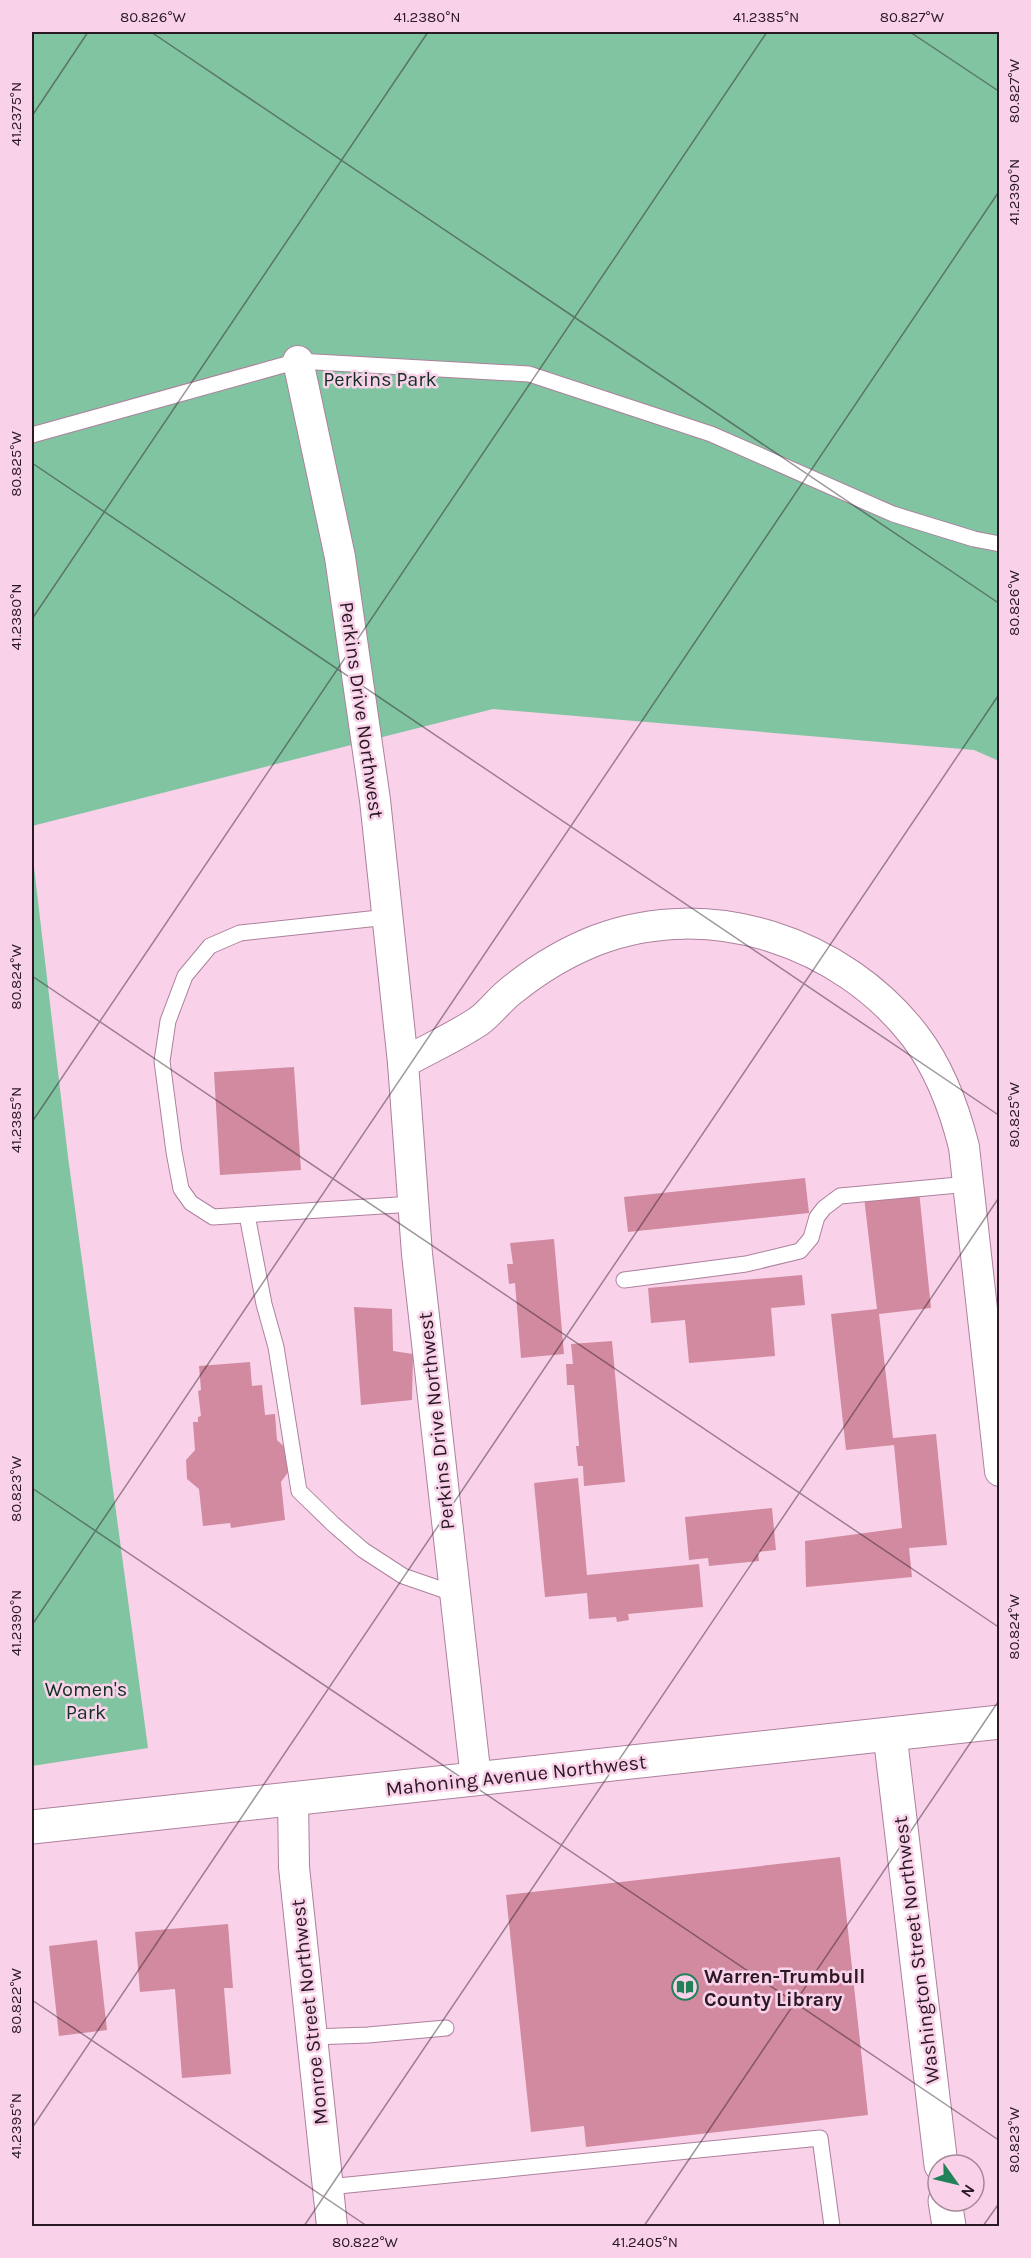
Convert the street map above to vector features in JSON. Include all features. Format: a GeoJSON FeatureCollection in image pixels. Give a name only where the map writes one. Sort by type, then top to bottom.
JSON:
{"type":"FeatureCollection","features":[{"type":"Feature","properties":{"kind":"main road","name":"Mahoning Avenue Northwest"},"geometry":{"type":"LineString","coordinates":[[32,1827],[999,1722]]}},
{"type":"Feature","properties":{"kind":"main road","name":"Washington Street Northwest"},"geometry":{"type":"LineString","coordinates":[[890,1735],[940,2153]]}},
{"type":"Feature","properties":{"kind":"street","name":"Perkins Drive Northwest"},"geometry":{"type":"LineString","coordinates":[[298,361],[340,557],[375,800],[403,1063],[413,1204],[476,1779]]}},
{"type":"Feature","properties":{"kind":"street"},"geometry":{"type":"LineString","coordinates":[[403,1063],[479,1020],[510,991],[565,953],[628,930],[658,925],[694,923],[718,925],[772,936],[800,946],[863,983],[890,1007],[915,1036],[940,1075],[956,1113],[969,1184],[999,1471]]}},
{"type":"Feature","properties":{"kind":"street","name":"Monroe Street Northwest"},"geometry":{"type":"LineString","coordinates":[[293,1798],[294,1867],[332,2226]]}},
{"type":"Feature","properties":{"kind":"lane"},"geometry":{"type":"LineString","coordinates":[[32,435],[298,361],[529,374],[711,434],[893,514],[974,539],[999,544]]}},
{"type":"Feature","properties":{"kind":"lane"},"geometry":{"type":"LineString","coordinates":[[388,917],[240,933],[210,946],[185,976],[168,1021],[162,1061],[182,1189],[191,1203],[213,1217],[413,1204]]}},
{"type":"Feature","properties":{"kind":"lane"},"geometry":{"type":"LineString","coordinates":[[624,1280],[747,1264],[800,1251],[812,1238],[818,1217],[824,1208],[840,1196],[969,1184]]}},
{"type":"Feature","properties":{"kind":"lane"},"geometry":{"type":"LineString","coordinates":[[247,1215],[264,1304],[276,1347],[299,1491],[333,1524],[373,1556],[403,1576],[455,1594]]}},
{"type":"Feature","properties":{"kind":"lane"},"geometry":{"type":"LineString","coordinates":[[312,2037],[368,2036],[446,2028]]}},
{"type":"Feature","properties":{"kind":"lane"},"geometry":{"type":"LineString","coordinates":[[328,2187],[820,2138],[831,2226]]}},
{"type":"Feature","properties":{"kind":"green space","name":"Perkins Park"},"geometry":{"type":"Polygon","coordinates":[[[32,32],[999,32],[999,761],[974,750],[493,709],[32,826],[32,32]]]}},
{"type":"Feature","properties":{"kind":"green space","name":"Women's Park"},"geometry":{"type":"Polygon","coordinates":[[[32,850],[68,1157],[148,1748],[32,1766],[32,850]]]}},
{"type":"Feature","properties":{"kind":"building"},"geometry":{"type":"Polygon","coordinates":[[[294,1067],[301,1170],[220,1175],[214,1072],[294,1067]]]}},
{"type":"Feature","properties":{"kind":"building"},"geometry":{"type":"Polygon","coordinates":[[[805,1178],[809,1213],[628,1232],[624,1197],[805,1178]]]}},
{"type":"Feature","properties":{"kind":"building"},"geometry":{"type":"Polygon","coordinates":[[[919,1191],[931,1308],[879,1314],[893,1438],[936,1434],[947,1545],[909,1548],[912,1577],[806,1587],[805,1541],[902,1528],[894,1445],[846,1450],[831,1314],[877,1309],[864,1197],[919,1191]]]}},
{"type":"Feature","properties":{"kind":"building"},"geometry":{"type":"Polygon","coordinates":[[[554,1239],[564,1354],[521,1358],[515,1283],[509,1284],[507,1264],[513,1264],[510,1243],[554,1239]]]}},
{"type":"Feature","properties":{"kind":"building"},"geometry":{"type":"Polygon","coordinates":[[[802,1275],[805,1305],[771,1308],[775,1356],[689,1363],[685,1320],[651,1323],[648,1288],[802,1275]]]}},
{"type":"Feature","properties":{"kind":"building"},"geometry":{"type":"Polygon","coordinates":[[[354,1307],[392,1309],[393,1351],[413,1354],[412,1400],[361,1405],[354,1307]]]}},
{"type":"Feature","properties":{"kind":"building"},"geometry":{"type":"Polygon","coordinates":[[[612,1341],[625,1482],[584,1486],[583,1466],[578,1466],[576,1446],[579,1446],[574,1385],[567,1385],[566,1364],[573,1364],[571,1344],[612,1341]]]}},
{"type":"Feature","properties":{"kind":"building"},"geometry":{"type":"Polygon","coordinates":[[[250,1362],[252,1386],[262,1385],[265,1415],[275,1414],[277,1440],[289,1451],[291,1468],[281,1482],[285,1520],[231,1528],[230,1523],[203,1526],[199,1489],[187,1479],[186,1460],[195,1450],[193,1422],[198,1422],[198,1417],[201,1416],[198,1391],[201,1390],[199,1366],[250,1362]]]}},
{"type":"Feature","properties":{"kind":"building"},"geometry":{"type":"Polygon","coordinates":[[[578,1478],[587,1575],[699,1564],[703,1607],[628,1614],[629,1620],[617,1622],[616,1617],[589,1619],[587,1593],[545,1597],[534,1483],[578,1478]]]}},
{"type":"Feature","properties":{"kind":"building"},"geometry":{"type":"Polygon","coordinates":[[[772,1508],[776,1550],[758,1552],[759,1561],[709,1566],[708,1558],[689,1560],[685,1517],[772,1508]]]}},
{"type":"Feature","properties":{"kind":"building","name":"Warren-Trumbull County Library"},"geometry":{"type":"Polygon","coordinates":[[[840,1857],[868,2115],[586,2147],[584,2126],[531,2132],[506,1895],[840,1857]]]}},
{"type":"Feature","properties":{"kind":"building"},"geometry":{"type":"Polygon","coordinates":[[[228,1924],[233,1988],[224,1988],[231,2074],[182,2078],[175,1989],[140,1992],[135,1932],[228,1924]]]}},
{"type":"Feature","properties":{"kind":"building"},"geometry":{"type":"Polygon","coordinates":[[[97,1940],[107,2030],[59,2036],[49,1946],[97,1940]]]}},
{"type":"Feature","properties":{"kind":"place","name":"Warren-Trumbull County Library"},"geometry":{"type":"Point","coordinates":[685,1987]}}]}
